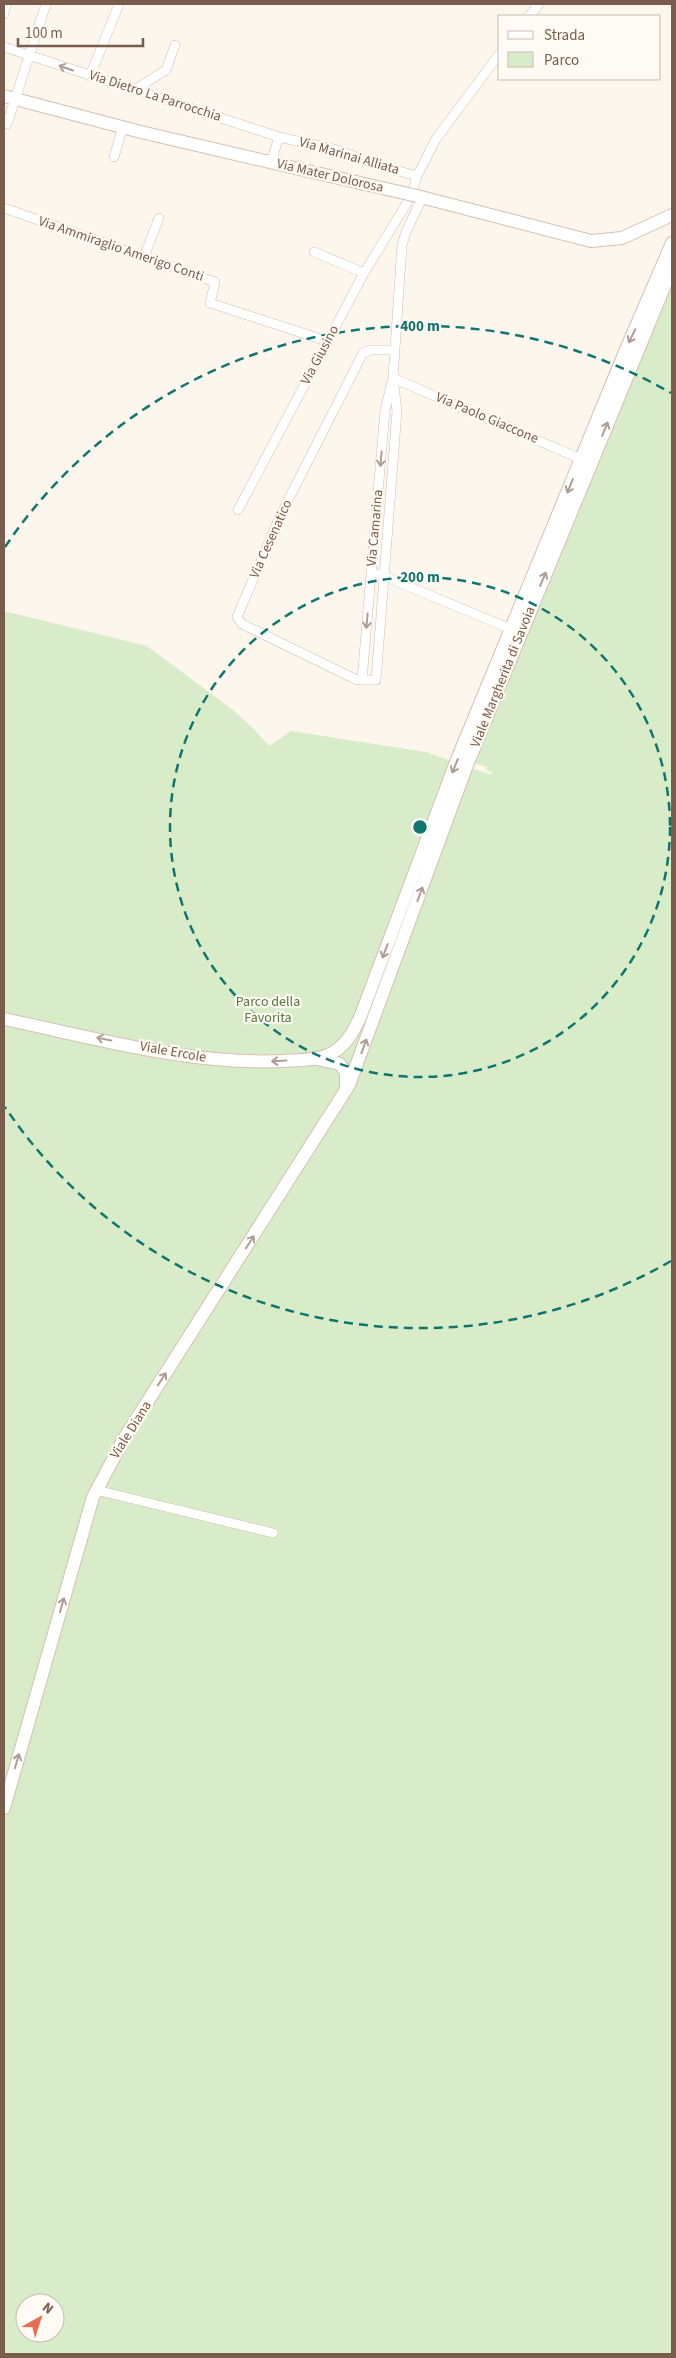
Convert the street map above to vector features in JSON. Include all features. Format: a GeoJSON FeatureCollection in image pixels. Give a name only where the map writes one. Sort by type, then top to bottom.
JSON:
{"type":"FeatureCollection","features":[{"type":"Feature","properties":{"kind":"street"},"geometry":{"type":"LineString","coordinates":[[4,14],[6,4]]}},
{"type":"Feature","properties":{"kind":"street"},"geometry":{"type":"LineString","coordinates":[[7,124],[10,97],[31,55],[46,4]]}},
{"type":"Feature","properties":{"kind":"street"},"geometry":{"type":"LineString","coordinates":[[90,76],[119,4]]}},
{"type":"Feature","properties":{"kind":"street"},"geometry":{"type":"LineString","coordinates":[[530,15],[539,4]]}},
{"type":"Feature","properties":{"kind":"street"},"geometry":{"type":"LineString","coordinates":[[134,90],[166,70],[175,45]]}},
{"type":"Feature","properties":{"kind":"street","name":"Via Dietro La Parrocchia"},"geometry":{"type":"LineString","coordinates":[[4,46],[279,137]]}},
{"type":"Feature","properties":{"kind":"street","name":"Via Marinai Alliata"},"geometry":{"type":"LineString","coordinates":[[279,137],[345,153],[417,176],[436,139],[498,56]]}},
{"type":"Feature","properties":{"kind":"street","name":"Via Mater Dolorosa"},"geometry":{"type":"LineString","coordinates":[[10,97],[123,127],[415,196],[591,241],[622,238],[672,215]]}},
{"type":"Feature","properties":{"kind":"street"},"geometry":{"type":"LineString","coordinates":[[114,158],[123,127]]}},
{"type":"Feature","properties":{"kind":"street"},"geometry":{"type":"LineString","coordinates":[[271,162],[279,137]]}},
{"type":"Feature","properties":{"kind":"street","name":"Via Giusino"},"geometry":{"type":"LineString","coordinates":[[238,510],[364,273],[415,196],[417,176]]}},
{"type":"Feature","properties":{"kind":"street","name":"Via Camarina"},"geometry":{"type":"LineString","coordinates":[[362,680],[385,410],[393,378],[402,245],[415,196]]}},
{"type":"Feature","properties":{"kind":"street","name":"Via Ammiraglio Amerigo Conti"},"geometry":{"type":"LineString","coordinates":[[4,208],[215,282],[210,303],[327,342]]}},
{"type":"Feature","properties":{"kind":"street"},"geometry":{"type":"LineString","coordinates":[[144,257],[159,218]]}},
{"type":"Feature","properties":{"kind":"street","name":"Viale Margherita di Savoia"},"geometry":{"type":"LineString","coordinates":[[342,1046],[361,1015],[456,762],[672,243]]}},
{"type":"Feature","properties":{"kind":"street"},"geometry":{"type":"LineString","coordinates":[[314,252],[364,273]]}},
{"type":"Feature","properties":{"kind":"street","name":"Viale Margherita di Savoia"},"geometry":{"type":"LineString","coordinates":[[345,1091],[467,765],[672,268]]}},
{"type":"Feature","properties":{"kind":"street","name":"Via Cesenatico"},"geometry":{"type":"LineString","coordinates":[[376,680],[354,679],[242,624],[236,617],[281,514],[363,352],[370,350],[395,350]]}},
{"type":"Feature","properties":{"kind":"street","name":"Via Camarina"},"geometry":{"type":"LineString","coordinates":[[376,680],[397,411],[393,378]]}},
{"type":"Feature","properties":{"kind":"street","name":"Via Paolo Giaccone"},"geometry":{"type":"LineString","coordinates":[[393,378],[581,459]]}},
{"type":"Feature","properties":{"kind":"street"},"geometry":{"type":"LineString","coordinates":[[371,573],[384,574],[511,629]]}},
{"type":"Feature","properties":{"kind":"street","name":"Viale Ercole"},"geometry":{"type":"LineString","coordinates":[[4,1019],[152,1049],[227,1061],[313,1058],[326,1056],[342,1046]]}},
{"type":"Feature","properties":{"kind":"street"},"geometry":{"type":"LineString","coordinates":[[313,1058],[340,1064],[347,1080],[345,1091]]}},
{"type":"Feature","properties":{"kind":"street","name":"Viale Diana"},"geometry":{"type":"LineString","coordinates":[[4,1808],[96,1490],[125,1437],[345,1091]]}},
{"type":"Feature","properties":{"kind":"street"},"geometry":{"type":"LineString","coordinates":[[96,1490],[272,1533]]}},
{"type":"Feature","properties":{"kind":"green space","name":"Parco della Favorita"},"geometry":{"type":"Polygon","coordinates":[[[672,286],[672,2354],[4,2354],[4,611],[147,646],[233,710],[269,746],[291,731],[426,752],[491,775],[492,772],[486,770],[487,767],[474,763],[672,286]]]}}]}
